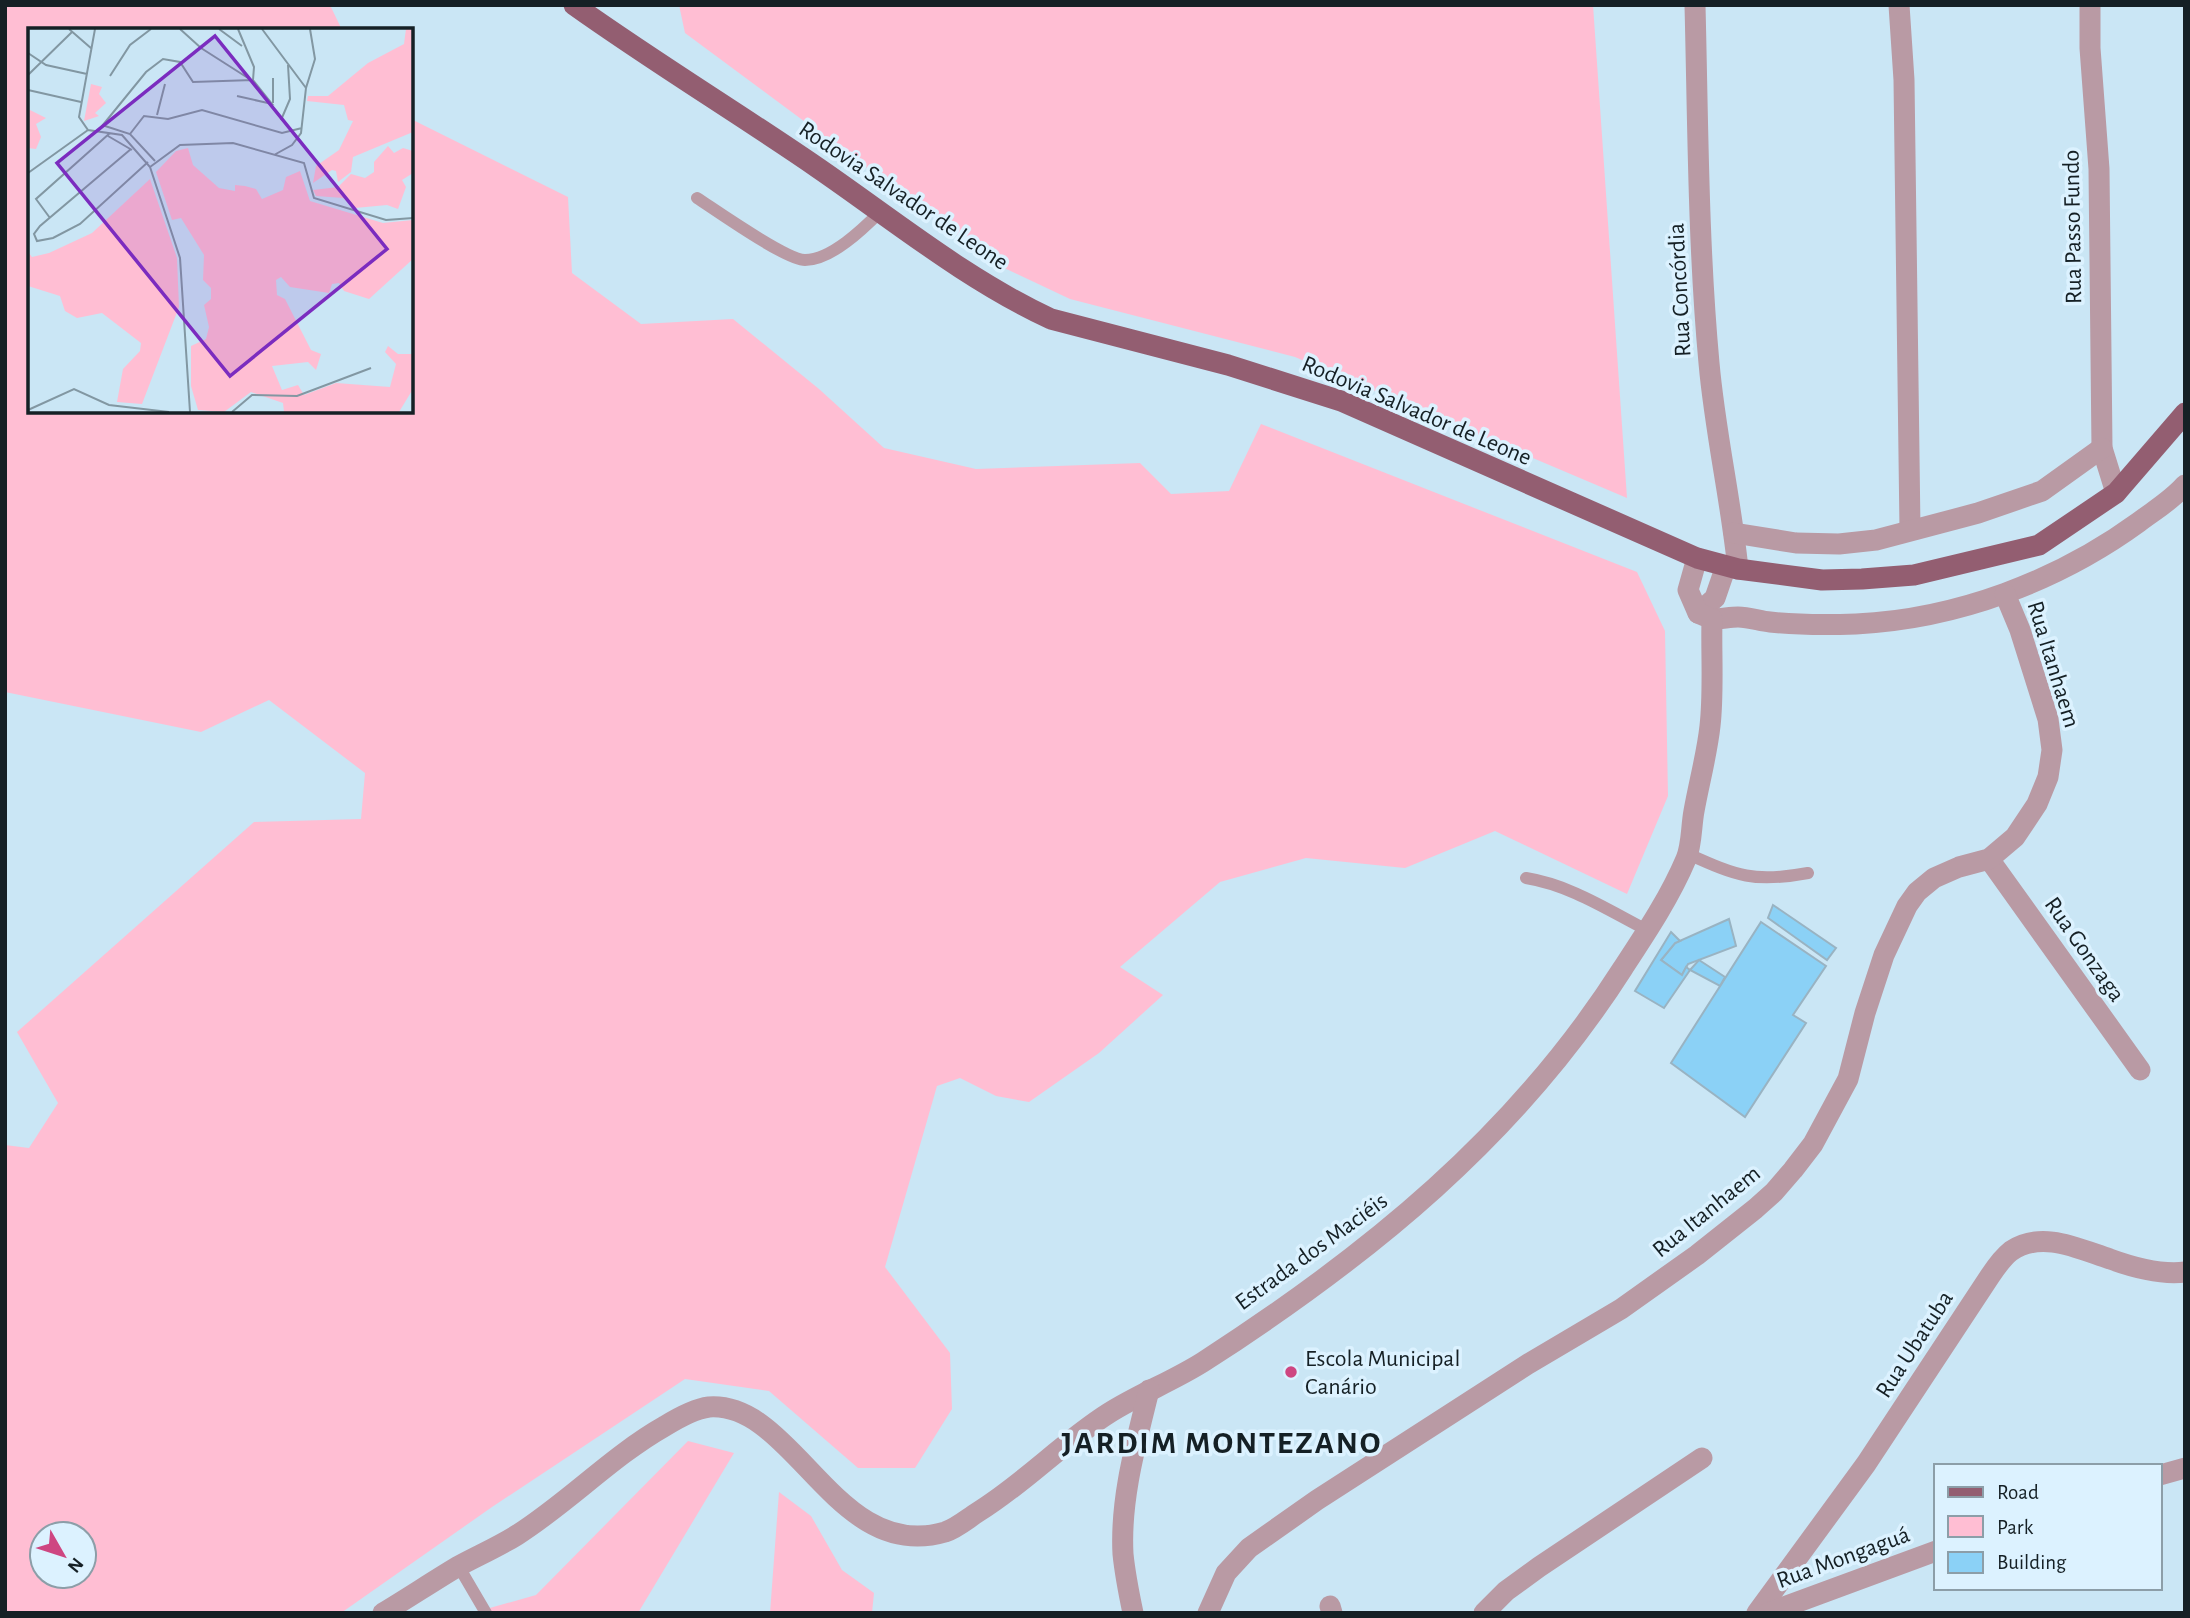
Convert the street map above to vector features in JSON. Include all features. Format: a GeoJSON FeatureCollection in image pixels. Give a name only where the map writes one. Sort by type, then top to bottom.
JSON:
{"type":"FeatureCollection","features":[{"type":"Feature","properties":{"kind":"main road","name":"Rodovia Salvador de Leone"},"geometry":{"type":"LineString","coordinates":[[574,5],[775,138],[938,254],[986,285],[1051,319],[1228,365],[1341,401],[1697,558],[1732,568],[1822,580],[1861,579],[1914,575],[2039,545],[2116,493],[2184,416]]}},
{"type":"Feature","properties":{"kind":"street","name":"Rua Concórdia"},"geometry":{"type":"LineString","coordinates":[[1695,5],[1702,279],[1715,422],[1734,533],[1732,568]]}},
{"type":"Feature","properties":{"kind":"street"},"geometry":{"type":"LineString","coordinates":[[1899,5],[1904,80],[1910,530]]}},
{"type":"Feature","properties":{"kind":"street","name":"Rua Passo Fundo"},"geometry":{"type":"LineString","coordinates":[[2090,5],[2099,169],[2102,448],[2116,493]]}},
{"type":"Feature","properties":{"kind":"street"},"geometry":{"type":"LineString","coordinates":[[1734,533],[1796,543],[1839,544],[1876,540],[1978,513],[2042,491],[2102,448]]}},
{"type":"Feature","properties":{"kind":"street"},"geometry":{"type":"LineString","coordinates":[[1732,568],[1705,616],[1833,625],[1891,621],[1925,615],[2005,594],[2054,572],[2095,551],[2129,529],[2177,494],[2185,485]]}},
{"type":"Feature","properties":{"kind":"street","name":"Estrada dos Maciéis"},"geometry":{"type":"LineString","coordinates":[[383,1613],[519,1533],[649,1435],[682,1416],[705,1407],[730,1408],[748,1417],[772,1434],[832,1493],[881,1529],[920,1537],[951,1530],[998,1500],[1105,1415],[1200,1364],[1355,1256],[1433,1192],[1486,1141],[1557,1061],[1609,990],[1647,930],[1688,854],[1710,724],[1705,616],[1688,590],[1697,558]]}},
{"type":"Feature","properties":{"kind":"street","name":"Rua Itanhaem"},"geometry":{"type":"LineString","coordinates":[[1208,1613],[1226,1573],[1249,1548],[1317,1500],[1528,1364],[1622,1309],[1722,1236],[1774,1192],[1813,1144],[1848,1079],[1884,955],[1907,906],[1917,892],[1934,878],[1959,867],[1989,859],[2015,837],[2037,804],[2048,777],[2052,750],[2048,719],[2020,630],[2005,594]]}},
{"type":"Feature","properties":{"kind":"street","name":"Rua Gonzaga"},"geometry":{"type":"LineString","coordinates":[[1989,859],[2140,1069]]}},
{"type":"Feature","properties":{"kind":"street","name":"Rua Ubatuba"},"geometry":{"type":"LineString","coordinates":[[1757,1613],[1842,1498],[2004,1257],[2014,1249],[2027,1244],[2050,1242],[2073,1245],[2111,1260],[2147,1269],[2185,1272]]}},
{"type":"Feature","properties":{"kind":"street"},"geometry":{"type":"LineString","coordinates":[[1133,1613],[1123,1554],[1125,1509],[1132,1462],[1149,1390]]}},
{"type":"Feature","properties":{"kind":"street"},"geometry":{"type":"LineString","coordinates":[[1484,1613],[1506,1591],[1539,1567],[1702,1458]]}},
{"type":"Feature","properties":{"kind":"street"},"geometry":{"type":"LineString","coordinates":[[2162,1474],[2185,1468]]}},
{"type":"Feature","properties":{"kind":"street","name":"Rua Mongaguá"},"geometry":{"type":"LineString","coordinates":[[1768,1613],[1934,1552]]}},
{"type":"Feature","properties":{"kind":"lane"},"geometry":{"type":"LineString","coordinates":[[697,198],[785,254],[804,260],[828,252],[857,235],[881,211]]}},
{"type":"Feature","properties":{"kind":"lane"},"geometry":{"type":"LineString","coordinates":[[1688,854],[1715,867],[1753,878],[1769,879],[1808,873]]}},
{"type":"Feature","properties":{"kind":"lane"},"geometry":{"type":"LineString","coordinates":[[1526,878],[1541,880],[1581,895],[1647,930]]}},
{"type":"Feature","properties":{"kind":"lane"},"geometry":{"type":"LineString","coordinates":[[459,1567],[486,1613]]}},
{"type":"Feature","properties":{"kind":"green space"},"geometry":{"type":"Polygon","coordinates":[[[5,5],[330,5],[341,28],[28,28],[28,413],[413,413],[413,120],[568,197],[572,273],[641,324],[733,319],[819,389],[884,448],[976,469],[1140,463],[1171,494],[1229,491],[1261,424],[1637,572],[1665,631],[1668,796],[1627,894],[1495,831],[1405,868],[1306,858],[1220,882],[1120,967],[1163,995],[1099,1053],[1029,1102],[996,1096],[960,1078],[937,1086],[885,1267],[950,1353],[952,1409],[915,1468],[858,1468],[769,1391],[685,1379],[492,1507],[341,1613],[5,1613],[5,1145],[29,1148],[58,1103],[17,1032],[254,822],[361,819],[365,773],[269,700],[201,732],[5,692],[5,5]]]}},
{"type":"Feature","properties":{"kind":"green space"},"geometry":{"type":"Polygon","coordinates":[[[679,5],[1593,5],[1627,498],[1295,357],[1070,299],[998,265],[685,33],[679,5]]]}},
{"type":"Feature","properties":{"kind":"green space"},"geometry":{"type":"Polygon","coordinates":[[[688,1441],[734,1453],[638,1613],[472,1613],[536,1595],[688,1441]]]}},
{"type":"Feature","properties":{"kind":"green space"},"geometry":{"type":"Polygon","coordinates":[[[779,1492],[811,1516],[842,1570],[874,1593],[872,1613],[770,1613],[779,1492]]]}},
{"type":"Feature","properties":{"kind":"building"},"geometry":{"type":"Polygon","coordinates":[[[1773,905],[1836,948],[1827,960],[1768,918],[1773,905]]]}},
{"type":"Feature","properties":{"kind":"building"},"geometry":{"type":"Polygon","coordinates":[[[1729,919],[1736,946],[1688,964],[1682,975],[1661,960],[1675,943],[1729,919]]]}},
{"type":"Feature","properties":{"kind":"building"},"geometry":{"type":"Polygon","coordinates":[[[1761,922],[1826,966],[1793,1015],[1806,1023],[1745,1117],[1671,1063],[1761,922]]]}},
{"type":"Feature","properties":{"kind":"building"},"geometry":{"type":"Polygon","coordinates":[[[1671,932],[1680,941],[1675,943],[1661,960],[1682,975],[1686,967],[1690,970],[1664,1008],[1635,991],[1671,932]]]}},
{"type":"Feature","properties":{"kind":"building"},"geometry":{"type":"Polygon","coordinates":[[[1699,960],[1725,977],[1720,986],[1690,970],[1699,960]]]}},
{"type":"Feature","properties":{"kind":"place","name":"Escola Municipal Canário"},"geometry":{"type":"Point","coordinates":[1291,1372]}},
{"type":"Feature","properties":{"kind":"district","name":"JARDIM MONTEZANO"},"geometry":{"type":"Point","coordinates":[1222,1442]}}]}
